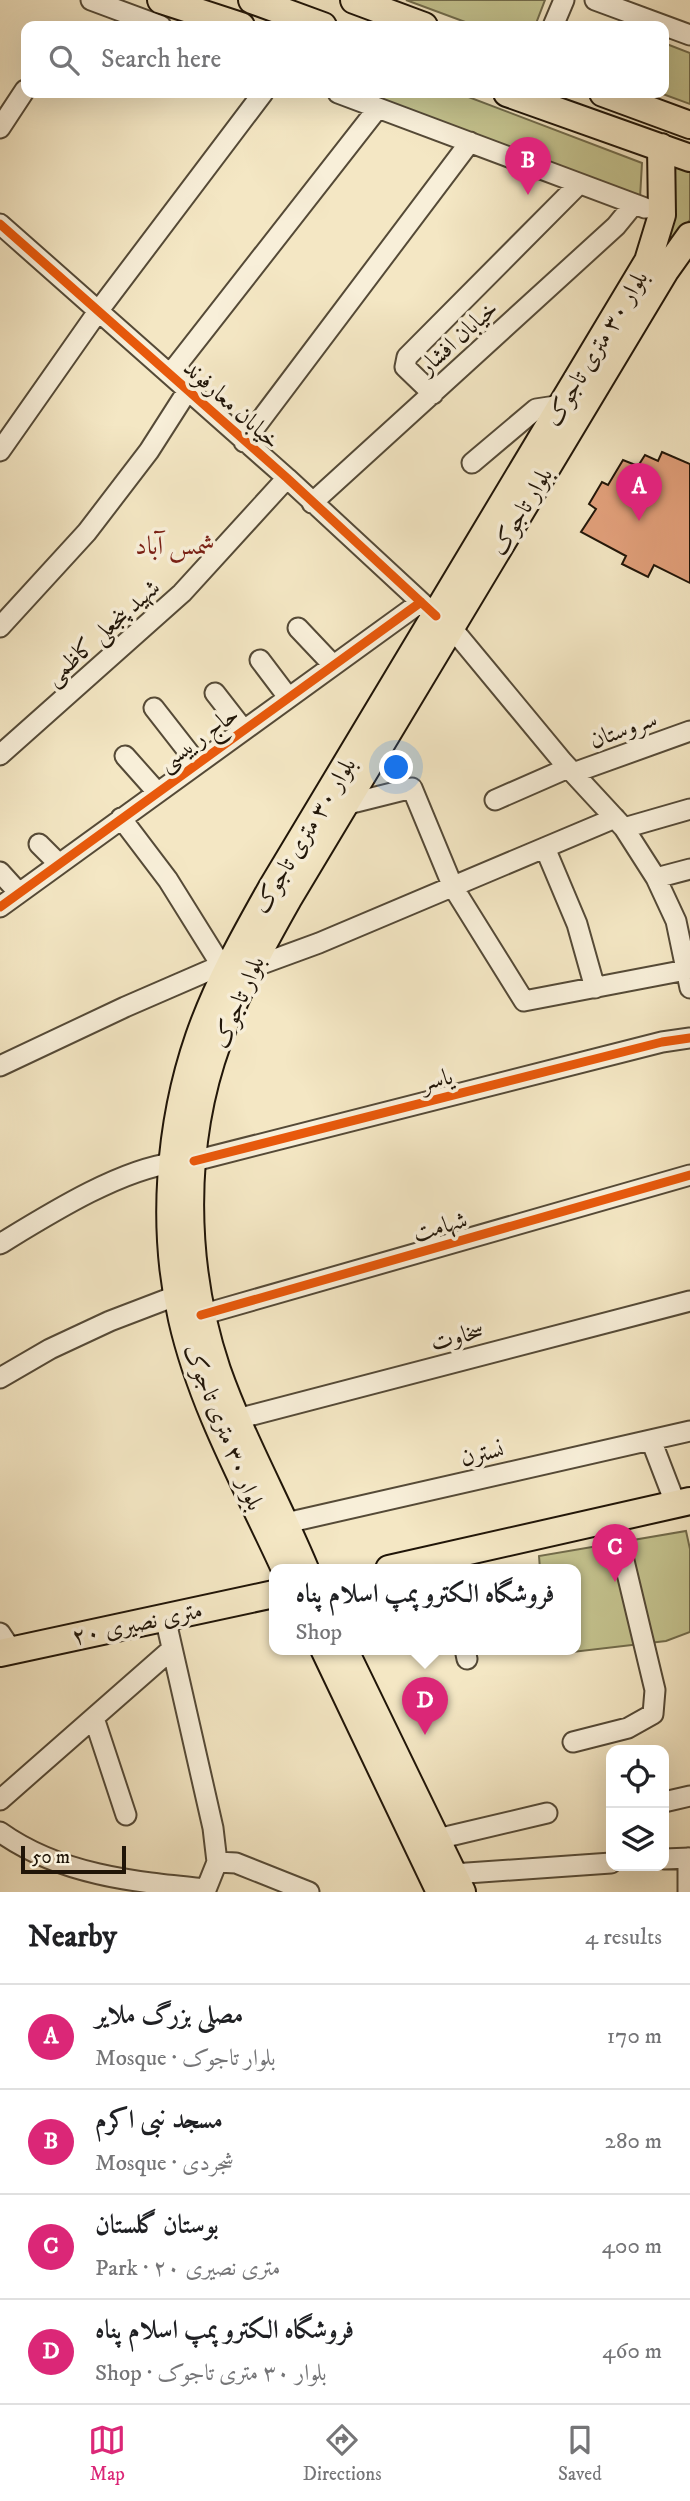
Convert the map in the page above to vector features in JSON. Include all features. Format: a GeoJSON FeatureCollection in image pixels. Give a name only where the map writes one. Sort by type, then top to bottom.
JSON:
{"type":"FeatureCollection","features":[{"type":"Feature","properties":{"kind":"main road"},"geometry":{"type":"LineString","coordinates":[[160,0],[225,21]]}},
{"type":"Feature","properties":{"kind":"main road"},"geometry":{"type":"LineString","coordinates":[[252,0],[309,21]]}},
{"type":"Feature","properties":{"kind":"main road"},"geometry":{"type":"LineString","coordinates":[[354,0],[411,21]]}},
{"type":"Feature","properties":{"kind":"main road"},"geometry":{"type":"LineString","coordinates":[[522,98],[690,158]]}},
{"type":"Feature","properties":{"kind":"main road"},"geometry":{"type":"LineString","coordinates":[[617,98],[690,125]]}},
{"type":"Feature","properties":{"kind":"main road","name":"بلوار ۳۰ متری تاجوک"},"geometry":{"type":"LineString","coordinates":[[283,1564],[199,1377],[178,1295],[172,1253],[171,1186],[184,1162],[180,1111],[199,1037],[271,889],[648,261],[662,215],[661,147]]}},
{"type":"Feature","properties":{"kind":"main road","name":"بلوار تاجوک"},"geometry":{"type":"LineString","coordinates":[[234,965],[344,805],[436,615],[690,236]]}},
{"type":"Feature","properties":{"kind":"main road"},"geometry":{"type":"LineString","coordinates":[[184,1162],[191,1187],[192,1251],[201,1315],[237,1419],[303,1564]]}},
{"type":"Feature","properties":{"kind":"main road"},"geometry":{"type":"LineString","coordinates":[[445,1562],[683,1503]]}},
{"type":"Feature","properties":{"kind":"main road","name":"۲۰ متری نصیری"},"geometry":{"type":"LineString","coordinates":[[4,1646],[165,1618],[269,1595]]}},
{"type":"Feature","properties":{"kind":"main road"},"geometry":{"type":"LineString","coordinates":[[327,1655],[452,1886]]}},
{"type":"Feature","properties":{"kind":"main road"},"geometry":{"type":"LineString","coordinates":[[347,1655],[437,1839],[452,1886]]}},
{"type":"Feature","properties":{"kind":"street"},"geometry":{"type":"LineString","coordinates":[[91,0],[148,21]]}},
{"type":"Feature","properties":{"kind":"street"},"geometry":{"type":"LineString","coordinates":[[555,21],[564,0]]}},
{"type":"Feature","properties":{"kind":"street"},"geometry":{"type":"LineString","coordinates":[[595,0],[652,21]]}},
{"type":"Feature","properties":{"kind":"street"},"geometry":{"type":"LineString","coordinates":[[669,27],[690,35]]}},
{"type":"Feature","properties":{"kind":"street"},"geometry":{"type":"LineString","coordinates":[[0,128],[21,96]]}},
{"type":"Feature","properties":{"kind":"street"},"geometry":{"type":"LineString","coordinates":[[0,451],[99,310],[259,98]]}},
{"type":"Feature","properties":{"kind":"street"},"geometry":{"type":"LineString","coordinates":[[352,98],[662,215]]}},
{"type":"Feature","properties":{"kind":"street"},"geometry":{"type":"LineString","coordinates":[[170,374],[379,108]]}},
{"type":"Feature","properties":{"kind":"street"},"geometry":{"type":"LineString","coordinates":[[244,442],[470,142]]}},
{"type":"Feature","properties":{"kind":"street"},"geometry":{"type":"LineString","coordinates":[[433,394],[405,367],[407,357],[579,184]]}},
{"type":"Feature","properties":{"kind":"street","name":"خیابان افشار"},"geometry":{"type":"LineString","coordinates":[[312,503],[616,226],[634,204]]}},
{"type":"Feature","properties":{"kind":"street","name":"خیابان معارفوند"},"geometry":{"type":"LineString","coordinates":[[0,224],[436,615],[620,823],[656,878],[676,921],[685,944],[688,979]]}},
{"type":"Feature","properties":{"kind":"street"},"geometry":{"type":"LineString","coordinates":[[0,627],[87,532],[149,451],[188,390]]}},
{"type":"Feature","properties":{"kind":"street"},"geometry":{"type":"LineString","coordinates":[[472,463],[536,409],[562,405]]}},
{"type":"Feature","properties":{"kind":"street","name":"شهید پنجعلی کاظمی"},"geometry":{"type":"LineString","coordinates":[[0,755],[183,593],[286,478]]}},
{"type":"Feature","properties":{"kind":"street","name":"حاج رییسی"},"geometry":{"type":"LineString","coordinates":[[0,907],[333,665],[436,615]]}},
{"type":"Feature","properties":{"kind":"street"},"geometry":{"type":"LineString","coordinates":[[298,628],[333,665]]}},
{"type":"Feature","properties":{"kind":"street"},"geometry":{"type":"LineString","coordinates":[[260,660],[288,697]]}},
{"type":"Feature","properties":{"kind":"street"},"geometry":{"type":"LineString","coordinates":[[215,692],[243,729]]}},
{"type":"Feature","properties":{"kind":"street"},"geometry":{"type":"LineString","coordinates":[[154,708],[197,763]]}},
{"type":"Feature","properties":{"kind":"street","name":"سروستان"},"geometry":{"type":"LineString","coordinates":[[495,800],[571,770],[690,731]]}},
{"type":"Feature","properties":{"kind":"street"},"geometry":{"type":"LineString","coordinates":[[125,756],[157,792]]}},
{"type":"Feature","properties":{"kind":"street"},"geometry":{"type":"LineString","coordinates":[[344,805],[412,788],[453,887],[524,1001],[595,988],[688,979]]}},
{"type":"Feature","properties":{"kind":"street"},"geometry":{"type":"LineString","coordinates":[[0,1066],[125,1006],[234,965],[319,943],[545,848],[620,823],[690,809]]}},
{"type":"Feature","properties":{"kind":"street"},"geometry":{"type":"LineString","coordinates":[[121,818],[234,965]]}},
{"type":"Feature","properties":{"kind":"street"},"geometry":{"type":"LineString","coordinates":[[39,844],[59,864]]}},
{"type":"Feature","properties":{"kind":"street"},"geometry":{"type":"LineString","coordinates":[[545,848],[578,924],[595,988]]}},
{"type":"Feature","properties":{"kind":"street"},"geometry":{"type":"LineString","coordinates":[[656,878],[690,869]]}},
{"type":"Feature","properties":{"kind":"street"},"geometry":{"type":"LineString","coordinates":[[0,872],[19,893]]}},
{"type":"Feature","properties":{"kind":"street","name":"یاسر"},"geometry":{"type":"LineString","coordinates":[[0,1244],[119,1178],[153,1165],[184,1162],[662,1042],[690,1038]]}},
{"type":"Feature","properties":{"kind":"street","name":"شهامت"},"geometry":{"type":"LineString","coordinates":[[201,1315],[690,1175]]}},
{"type":"Feature","properties":{"kind":"street"},"geometry":{"type":"LineString","coordinates":[[0,1378],[50,1349],[110,1321],[178,1295]]}},
{"type":"Feature","properties":{"kind":"street","name":"سخاوت"},"geometry":{"type":"LineString","coordinates":[[237,1419],[690,1301]]}},
{"type":"Feature","properties":{"kind":"street","name":"نسترن"},"geometry":{"type":"LineString","coordinates":[[286,1523],[690,1431]]}},
{"type":"Feature","properties":{"kind":"street"},"geometry":{"type":"LineString","coordinates":[[651,1440],[683,1503]]}},
{"type":"Feature","properties":{"kind":"street"},"geometry":{"type":"LineString","coordinates":[[573,1742],[628,1728],[653,1714],[655,1690],[614,1519]]}},
{"type":"Feature","properties":{"kind":"street"},"geometry":{"type":"LineString","coordinates":[[0,1832],[12,1841],[79,1870],[137,1887],[206,1891],[216,1862],[213,1828],[165,1618]]}},
{"type":"Feature","properties":{"kind":"street"},"geometry":{"type":"LineString","coordinates":[[0,1800],[172,1650]]}},
{"type":"Feature","properties":{"kind":"street"},"geometry":{"type":"LineString","coordinates":[[94,1718],[126,1815]]}},
{"type":"Feature","properties":{"kind":"street"},"geometry":{"type":"LineString","coordinates":[[669,1801],[690,1796]]}},
{"type":"Feature","properties":{"kind":"street"},"geometry":{"type":"LineString","coordinates":[[437,1839],[547,1813]]}},
{"type":"Feature","properties":{"kind":"street"},"geometry":{"type":"LineString","coordinates":[[669,1859],[689,1858],[688,1892]]}},
{"type":"Feature","properties":{"kind":"street"},"geometry":{"type":"LineString","coordinates":[[216,1862],[236,1863],[309,1892]]}},
{"type":"Feature","properties":{"kind":"street"},"geometry":{"type":"LineString","coordinates":[[452,1886],[606,1864]]}},
{"type":"Feature","properties":{"kind":"shaded area"},"geometry":{"type":"Polygon","coordinates":[[[406,0],[545,0],[537,21],[463,21],[406,0]]]}},
{"type":"Feature","properties":{"kind":"shaded area"},"geometry":{"type":"Polygon","coordinates":[[[669,45],[690,53],[690,104],[669,96],[669,45]]]}},
{"type":"Feature","properties":{"kind":"shaded area"},"geometry":{"type":"Polygon","coordinates":[[[370,98],[471,98],[642,163],[640,198],[370,98]]]}},
{"type":"Feature","properties":{"kind":"shaded area"},"geometry":{"type":"Polygon","coordinates":[[[676,158],[690,163],[690,220],[672,241],[667,227],[676,158]]]}},
{"type":"Feature","properties":{"kind":"shaded area"},"geometry":{"type":"Polygon","coordinates":[[[686,1531],[690,1549],[690,1632],[666,1641],[581,1651],[581,1564],[540,1564],[539,1556],[686,1531]]]}},
{"type":"Feature","properties":{"kind":"building"},"geometry":{"type":"Polygon","coordinates":[[[662,452],[690,464],[690,583],[654,565],[648,577],[622,564],[626,556],[581,532],[596,509],[589,504],[602,482],[608,485],[623,460],[638,466],[645,455],[658,461],[662,452]]]}},
{"type":"Feature","properties":{"kind":"cycle path"},"geometry":{"type":"LineString","coordinates":[[0,224],[287,478],[436,616]]}},
{"type":"Feature","properties":{"kind":"cycle path"},"geometry":{"type":"LineString","coordinates":[[0,907],[421,602]]}},
{"type":"Feature","properties":{"kind":"cycle path"},"geometry":{"type":"LineString","coordinates":[[194,1161],[662,1042],[690,1038]]}},
{"type":"Feature","properties":{"kind":"cycle path"},"geometry":{"type":"LineString","coordinates":[[201,1315],[690,1175]]}},
{"type":"Feature","properties":{"kind":"place","name":"مسجد نبی اکرم"},"geometry":{"type":"Point","coordinates":[528,195]}},
{"type":"Feature","properties":{"kind":"place","name":"مصلی بزرگ ملایر"},"geometry":{"type":"Point","coordinates":[639,521]}},
{"type":"Feature","properties":{"kind":"place","name":"بوستان گلستان"},"geometry":{"type":"Point","coordinates":[615,1582]}},
{"type":"Feature","properties":{"kind":"place","name":"فروشگاه الکترو پمپ اسلام پناه"},"geometry":{"type":"Point","coordinates":[425,1735]}},
{"type":"Feature","properties":{"kind":"district","name":"شمس آباد"},"geometry":{"type":"Point","coordinates":[175,545]}}]}
